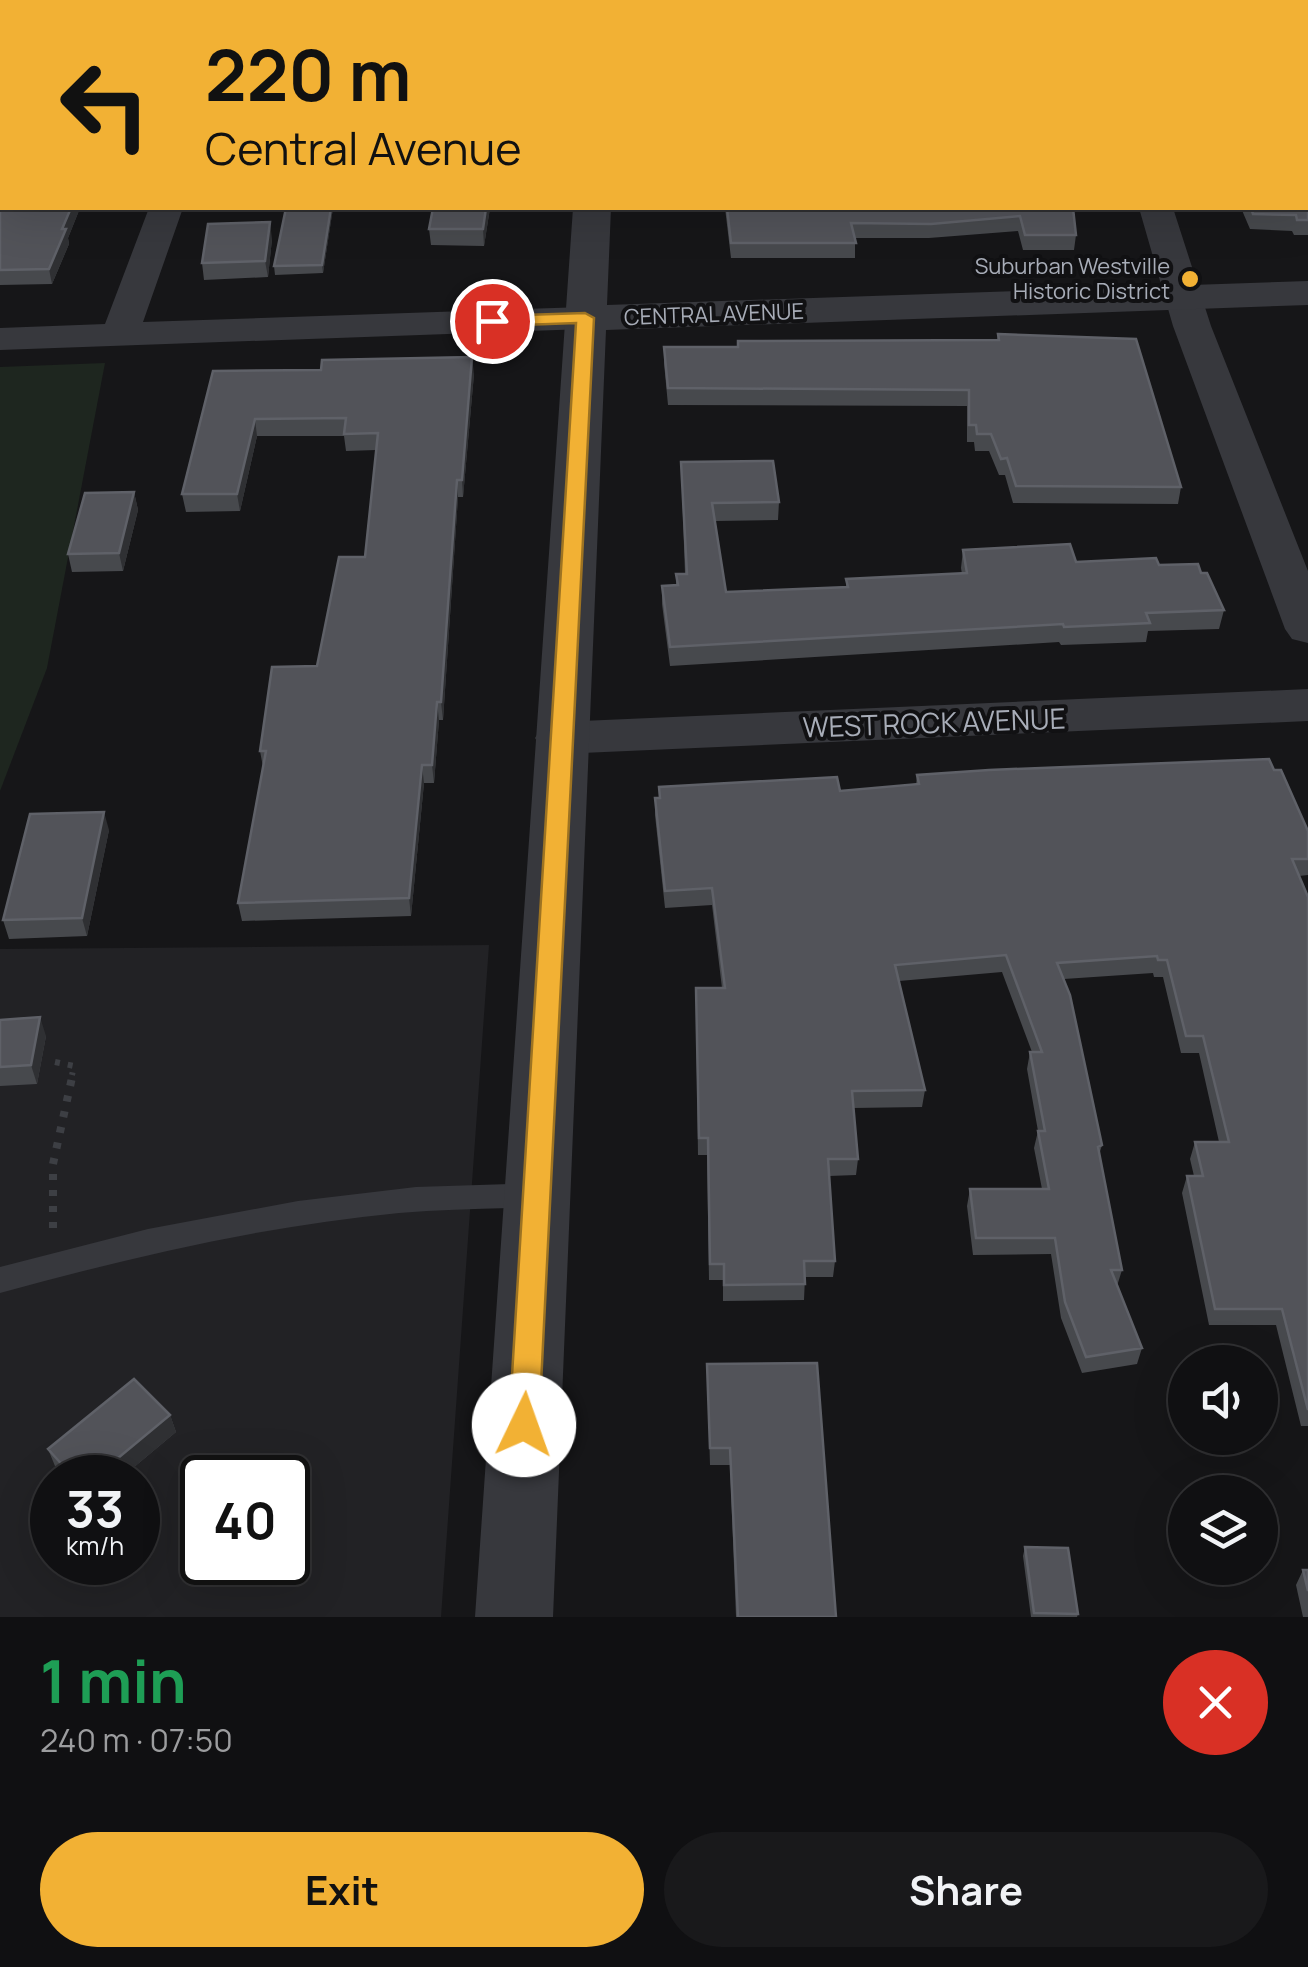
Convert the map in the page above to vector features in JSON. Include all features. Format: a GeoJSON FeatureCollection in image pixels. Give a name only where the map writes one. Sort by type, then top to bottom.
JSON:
{"type":"FeatureCollection","features":[{"type":"Feature","properties":{"kind":"street"},"geometry":{"type":"LineString","coordinates":[[120,334],[165,210]]}},
{"type":"Feature","properties":{"kind":"street"},"geometry":{"type":"LineString","coordinates":[[514,1617],[592,210]]}},
{"type":"Feature","properties":{"kind":"street"},"geometry":{"type":"LineString","coordinates":[[1157,210],[1183,297],[1308,630]]}},
{"type":"Feature","properties":{"kind":"street","name":"CENTRAL AVENUE"},"geometry":{"type":"LineString","coordinates":[[0,338],[1308,293]]}},
{"type":"Feature","properties":{"kind":"street","name":"WEST ROCK AVENUE"},"geometry":{"type":"LineString","coordinates":[[560,738],[1308,706]]}},
{"type":"Feature","properties":{"kind":"lane"},"geometry":{"type":"LineString","coordinates":[[0,1280],[108,1250],[289,1216],[400,1201],[536,1195]]}},
{"type":"Feature","properties":{"kind":"path"},"geometry":{"type":"LineString","coordinates":[[53,1265],[53,1164],[74,1066],[55,1062]]}},
{"type":"Feature","properties":{"kind":"shaded area"},"geometry":{"type":"Polygon","coordinates":[[[105,363],[47,668],[0,791],[0,367],[105,363]]]}},
{"type":"Feature","properties":{"kind":"shaded area"},"geometry":{"type":"Polygon","coordinates":[[[489,945],[441,1617],[0,1617],[0,949],[489,945]]]}},
{"type":"Feature","properties":{"kind":"building"},"geometry":{"type":"Polygon","coordinates":[[[0,210],[70,210],[49,269],[0,270],[0,210]]]}},
{"type":"Feature","properties":{"kind":"building"},"geometry":{"type":"Polygon","coordinates":[[[286,210],[331,210],[322,265],[274,266],[286,210]]]}},
{"type":"Feature","properties":{"kind":"building"},"geometry":{"type":"Polygon","coordinates":[[[433,210],[486,210],[483,229],[429,229],[433,210]]]}},
{"type":"Feature","properties":{"kind":"building"},"geometry":{"type":"Polygon","coordinates":[[[727,210],[1073,210],[1076,235],[1025,235],[1020,216],[931,224],[851,223],[856,243],[731,243],[727,210]]]}},
{"type":"Feature","properties":{"kind":"building"},"geometry":{"type":"Polygon","coordinates":[[[1252,210],[1308,210],[1308,220],[1297,220],[1296,215],[1253,214],[1252,210]]]}},
{"type":"Feature","properties":{"kind":"building"},"geometry":{"type":"Polygon","coordinates":[[[270,222],[265,261],[202,263],[208,224],[270,222]]]}},
{"type":"Feature","properties":{"kind":"building"},"geometry":{"type":"Polygon","coordinates":[[[998,334],[1136,339],[1181,487],[1016,486],[1007,458],[1001,459],[991,434],[977,434],[976,425],[969,425],[969,390],[668,388],[664,347],[738,347],[738,341],[999,340],[998,334]]]}},
{"type":"Feature","properties":{"kind":"building"},"geometry":{"type":"Polygon","coordinates":[[[472,357],[462,480],[457,480],[441,702],[437,702],[432,765],[422,765],[409,898],[238,903],[266,751],[260,751],[272,667],[317,666],[339,557],[365,557],[378,433],[344,434],[346,418],[255,419],[237,494],[182,494],[213,371],[321,370],[322,360],[472,357]]]}},
{"type":"Feature","properties":{"kind":"building"},"geometry":{"type":"Polygon","coordinates":[[[773,461],[779,502],[712,503],[726,592],[848,587],[846,579],[967,573],[963,550],[1070,544],[1076,562],[1156,558],[1159,565],[1198,564],[1201,573],[1207,573],[1224,610],[1146,613],[1150,623],[1064,627],[1063,624],[670,647],[662,586],[678,585],[676,574],[687,574],[681,462],[773,461]]]}},
{"type":"Feature","properties":{"kind":"building"},"geometry":{"type":"Polygon","coordinates":[[[134,492],[119,553],[68,554],[85,493],[134,492]]]}},
{"type":"Feature","properties":{"kind":"building"},"geometry":{"type":"Polygon","coordinates":[[[1269,759],[1274,770],[1281,770],[1308,831],[1308,859],[1292,859],[1308,897],[1308,1410],[1282,1309],[1215,1309],[1187,1176],[1203,1176],[1195,1142],[1229,1142],[1203,1036],[1186,1036],[1167,960],[1158,960],[1157,956],[1057,963],[1070,995],[1102,1145],[1098,1147],[1122,1270],[1111,1270],[1142,1348],[1086,1357],[1065,1302],[1055,1238],[976,1238],[970,1189],[1049,1189],[1038,1131],[1045,1131],[1030,1052],[1042,1052],[1006,955],[895,965],[925,1090],[852,1091],[858,1159],[828,1159],[835,1261],[804,1261],[805,1284],[724,1285],[724,1264],[710,1264],[708,1138],[699,1138],[696,988],[725,988],[712,888],[665,891],[655,798],[660,798],[659,787],[837,777],[840,791],[919,784],[917,775],[1269,759]]]}},
{"type":"Feature","properties":{"kind":"building"},"geometry":{"type":"Polygon","coordinates":[[[104,812],[82,918],[3,920],[30,814],[104,812]]]}},
{"type":"Feature","properties":{"kind":"building"},"geometry":{"type":"Polygon","coordinates":[[[40,1017],[31,1065],[0,1067],[0,1020],[40,1017]]]}},
{"type":"Feature","properties":{"kind":"building"},"geometry":{"type":"Polygon","coordinates":[[[817,1363],[836,1617],[738,1617],[730,1448],[710,1448],[707,1364],[817,1363]]]}},
{"type":"Feature","properties":{"kind":"building"},"geometry":{"type":"Polygon","coordinates":[[[134,1379],[170,1415],[122,1455],[53,1455],[48,1449],[134,1379]]]}},
{"type":"Feature","properties":{"kind":"building"},"geometry":{"type":"Polygon","coordinates":[[[1025,1547],[1068,1548],[1078,1614],[1034,1613],[1025,1547]]]}},
{"type":"Feature","properties":{"kind":"place","name":"Suburban Westville Historic District"},"geometry":{"type":"Point","coordinates":[1190,279]}},
{"type":"Feature","properties":{"kind":"route"},"geometry":{"type":"LineString","coordinates":[[492,321],[585,318],[524,1425]]}}]}
